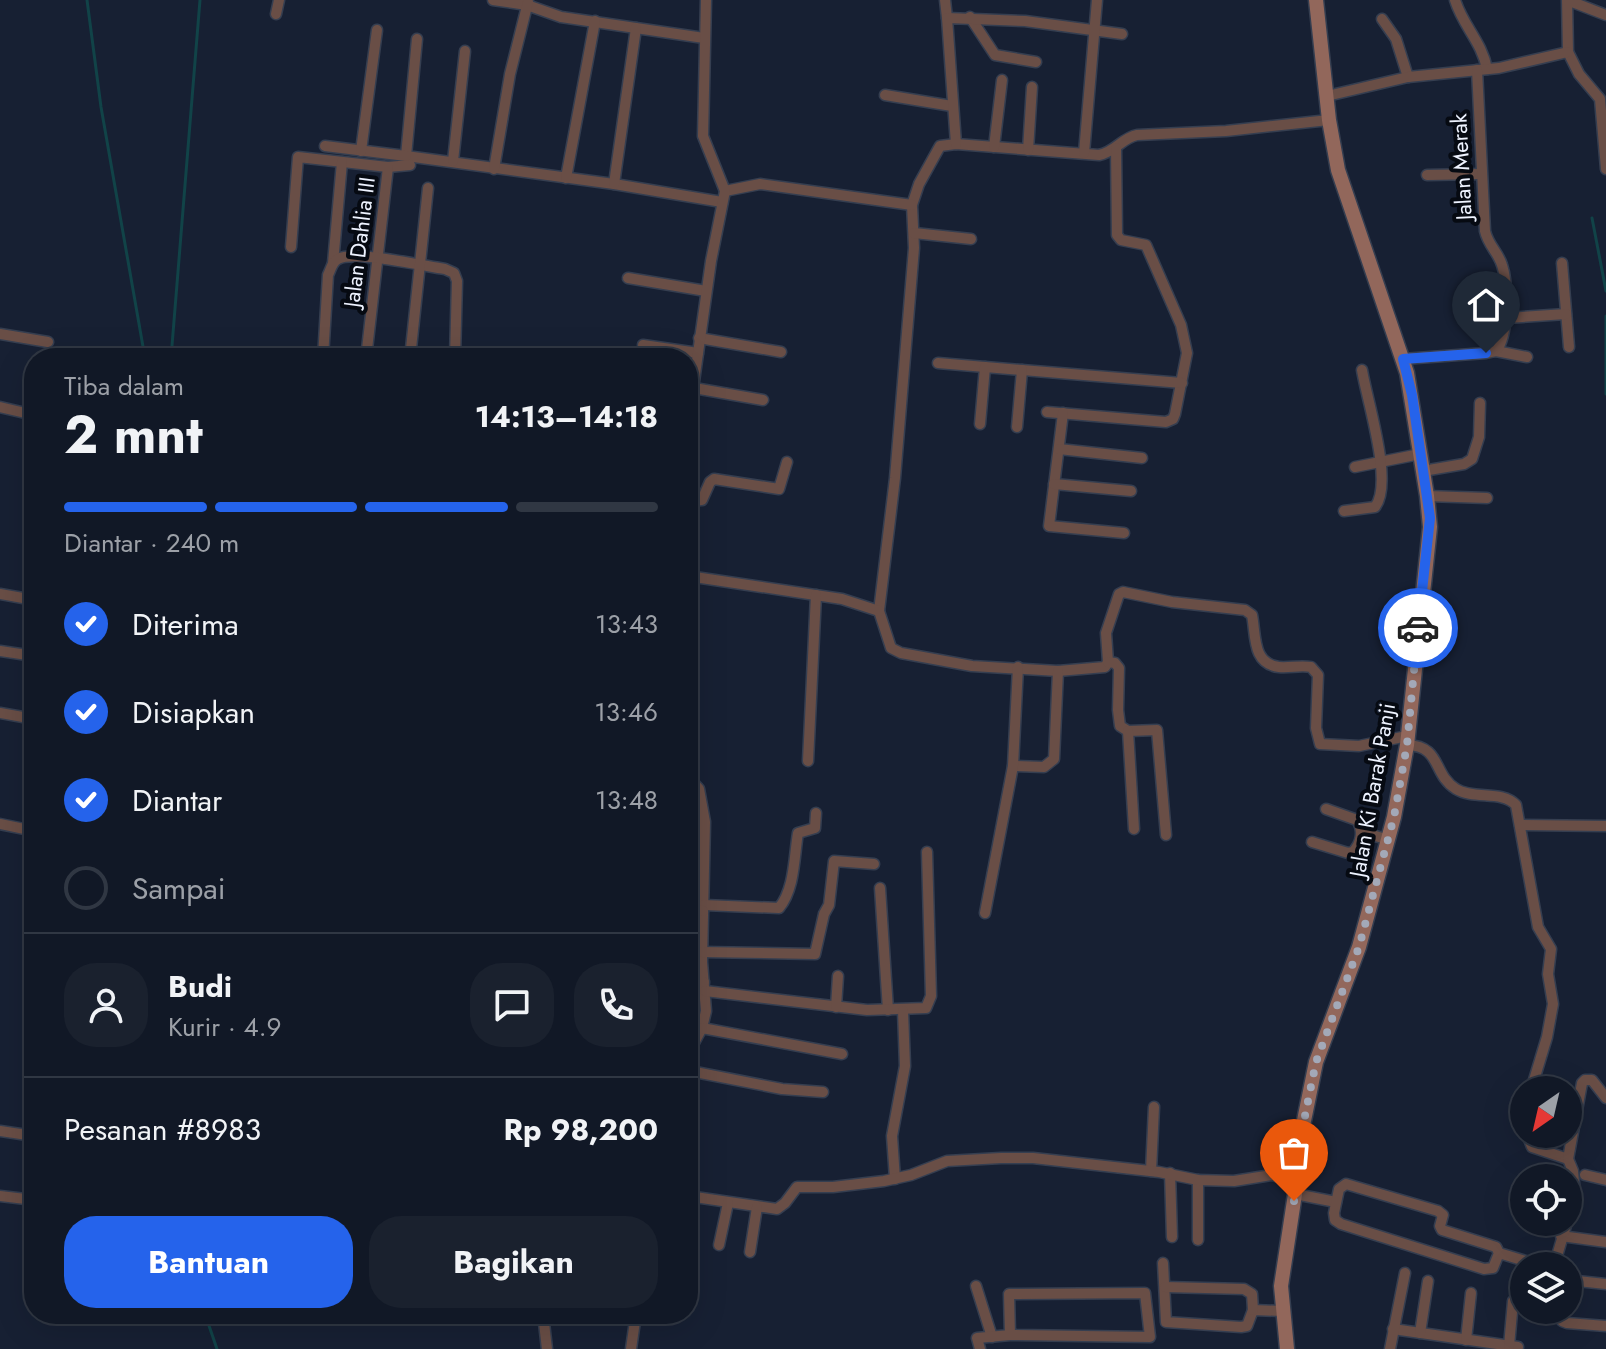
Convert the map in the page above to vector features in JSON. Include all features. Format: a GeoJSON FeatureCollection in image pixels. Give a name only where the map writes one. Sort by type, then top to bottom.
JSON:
{"type":"FeatureCollection","features":[{"type":"Feature","properties":{"kind":"street"},"geometry":{"type":"LineString","coordinates":[[276,14],[279,0]]}},
{"type":"Feature","properties":{"kind":"street"},"geometry":{"type":"LineString","coordinates":[[493,0],[528,3],[561,17],[704,38]]}},
{"type":"Feature","properties":{"kind":"street"},"geometry":{"type":"LineString","coordinates":[[698,353],[724,197],[703,136],[706,0]]}},
{"type":"Feature","properties":{"kind":"street"},"geometry":{"type":"LineString","coordinates":[[945,0],[956,144]]}},
{"type":"Feature","properties":{"kind":"street"},"geometry":{"type":"LineString","coordinates":[[1084,153],[1097,0]]}},
{"type":"Feature","properties":{"kind":"street","name":"Jalan Ki Barak Panji"},"geometry":{"type":"LineString","coordinates":[[1287,1349],[1281,1286],[1297,1155],[1316,1062],[1359,947],[1389,840],[1407,740],[1429,535],[1427,496],[1412,395],[1403,359],[1338,170],[1329,120],[1316,0]]}},
{"type":"Feature","properties":{"kind":"street"},"geometry":{"type":"LineString","coordinates":[[1455,0],[1466,27],[1481,46],[1482,70]]}},
{"type":"Feature","properties":{"kind":"street"},"geometry":{"type":"LineString","coordinates":[[1606,15],[1567,0],[1568,52],[1579,74],[1600,99],[1606,169]]}},
{"type":"Feature","properties":{"kind":"street"},"geometry":{"type":"LineString","coordinates":[[494,169],[510,74],[528,3]]}},
{"type":"Feature","properties":{"kind":"street"},"geometry":{"type":"LineString","coordinates":[[947,18],[970,17],[1122,34]]}},
{"type":"Feature","properties":{"kind":"street"},"geometry":{"type":"LineString","coordinates":[[970,17],[995,55],[1036,62]]}},
{"type":"Feature","properties":{"kind":"street"},"geometry":{"type":"LineString","coordinates":[[1382,19],[1396,39],[1408,77]]}},
{"type":"Feature","properties":{"kind":"street"},"geometry":{"type":"LineString","coordinates":[[566,178],[595,21]]}},
{"type":"Feature","properties":{"kind":"street"},"geometry":{"type":"LineString","coordinates":[[614,184],[636,28]]}},
{"type":"Feature","properties":{"kind":"street"},"geometry":{"type":"LineString","coordinates":[[361,151],[377,30]]}},
{"type":"Feature","properties":{"kind":"street"},"geometry":{"type":"LineString","coordinates":[[408,161],[417,39]]}},
{"type":"Feature","properties":{"kind":"street"},"geometry":{"type":"LineString","coordinates":[[453,161],[465,51]]}},
{"type":"Feature","properties":{"kind":"street"},"geometry":{"type":"LineString","coordinates":[[1327,96],[1408,77],[1482,70],[1568,52]]}},
{"type":"Feature","properties":{"kind":"street","name":"Jalan Merak"},"geometry":{"type":"LineString","coordinates":[[1482,70],[1481,174],[1485,231],[1487,241],[1502,265],[1507,318],[1502,344],[1496,351]]}},
{"type":"Feature","properties":{"kind":"street"},"geometry":{"type":"LineString","coordinates":[[994,147],[1002,80]]}},
{"type":"Feature","properties":{"kind":"street"},"geometry":{"type":"LineString","coordinates":[[1028,150],[1032,87]]}},
{"type":"Feature","properties":{"kind":"street"},"geometry":{"type":"LineString","coordinates":[[885,95],[952,106]]}},
{"type":"Feature","properties":{"kind":"street"},"geometry":{"type":"LineString","coordinates":[[1329,120],[1226,131],[1137,135],[1127,138],[1109,153],[1099,155],[956,144],[940,146],[936,150],[912,205],[914,233],[895,478],[879,611],[887,639],[896,651],[972,666],[1058,671],[1105,667],[1108,662],[1106,633],[1119,594],[1123,592],[1172,602],[1245,610],[1252,615],[1262,660],[1281,668],[1311,667],[1318,675],[1316,728],[1320,744],[1359,746],[1407,740],[1427,749],[1451,785],[1458,790],[1481,797],[1506,797],[1513,801],[1538,927],[1551,949],[1548,974],[1553,1004],[1535,1076]]}},
{"type":"Feature","properties":{"kind":"street"},"geometry":{"type":"LineString","coordinates":[[325,146],[408,161],[453,161],[494,169],[724,197],[760,184],[912,205]]}},
{"type":"Feature","properties":{"kind":"street"},"geometry":{"type":"LineString","coordinates":[[1047,412],[1170,421],[1175,414],[1187,353],[1183,329],[1148,249],[1141,242],[1121,240],[1117,235],[1116,148]]}},
{"type":"Feature","properties":{"kind":"street","name":"Jalan Dahlia III"},"geometry":{"type":"LineString","coordinates":[[291,247],[298,157],[388,167],[367,348]]}},
{"type":"Feature","properties":{"kind":"street"},"geometry":{"type":"LineString","coordinates":[[388,167],[408,161]]}},
{"type":"Feature","properties":{"kind":"street"},"geometry":{"type":"LineString","coordinates":[[324,348],[328,275],[333,264],[342,162]]}},
{"type":"Feature","properties":{"kind":"street"},"geometry":{"type":"LineString","coordinates":[[1427,175],[1481,174]]}},
{"type":"Feature","properties":{"kind":"street"},"geometry":{"type":"LineString","coordinates":[[411,348],[428,188]]}},
{"type":"Feature","properties":{"kind":"street"},"geometry":{"type":"LineString","coordinates":[[914,233],[971,239]]}},
{"type":"Feature","properties":{"kind":"street"},"geometry":{"type":"LineString","coordinates":[[333,264],[348,256],[377,258],[445,269],[456,276],[455,348]]}},
{"type":"Feature","properties":{"kind":"street"},"geometry":{"type":"LineString","coordinates":[[1562,263],[1569,347]]}},
{"type":"Feature","properties":{"kind":"street"},"geometry":{"type":"LineString","coordinates":[[628,278],[706,291]]}},
{"type":"Feature","properties":{"kind":"street"},"geometry":{"type":"LineString","coordinates":[[1507,318],[1566,314]]}},
{"type":"Feature","properties":{"kind":"street"},"geometry":{"type":"LineString","coordinates":[[0,334],[48,342]]}},
{"type":"Feature","properties":{"kind":"street"},"geometry":{"type":"LineString","coordinates":[[699,338],[781,352]]}},
{"type":"Feature","properties":{"kind":"street"},"geometry":{"type":"LineString","coordinates":[[643,345],[664,348]]}},
{"type":"Feature","properties":{"kind":"street"},"geometry":{"type":"LineString","coordinates":[[1403,359],[1496,351],[1527,357]]}},
{"type":"Feature","properties":{"kind":"street"},"geometry":{"type":"LineString","coordinates":[[938,363],[1182,383]]}},
{"type":"Feature","properties":{"kind":"street"},"geometry":{"type":"LineString","coordinates":[[980,424],[985,367]]}},
{"type":"Feature","properties":{"kind":"street"},"geometry":{"type":"LineString","coordinates":[[1017,427],[1022,370]]}},
{"type":"Feature","properties":{"kind":"street"},"geometry":{"type":"LineString","coordinates":[[1344,511],[1368,508],[1379,502],[1383,489],[1382,462],[1362,370]]}},
{"type":"Feature","properties":{"kind":"street"},"geometry":{"type":"LineString","coordinates":[[698,389],[763,400]]}},
{"type":"Feature","properties":{"kind":"street"},"geometry":{"type":"LineString","coordinates":[[1423,471],[1464,464],[1472,459],[1479,437],[1480,403]]}},
{"type":"Feature","properties":{"kind":"street"},"geometry":{"type":"LineString","coordinates":[[0,407],[24,413]]}},
{"type":"Feature","properties":{"kind":"street"},"geometry":{"type":"LineString","coordinates":[[1063,413],[1049,526],[1124,533]]}},
{"type":"Feature","properties":{"kind":"street"},"geometry":{"type":"LineString","coordinates":[[1059,449],[1142,458]]}},
{"type":"Feature","properties":{"kind":"street"},"geometry":{"type":"LineString","coordinates":[[1355,467],[1420,454]]}},
{"type":"Feature","properties":{"kind":"street"},"geometry":{"type":"LineString","coordinates":[[698,500],[702,500],[714,479],[776,491],[781,486],[787,462]]}},
{"type":"Feature","properties":{"kind":"street"},"geometry":{"type":"LineString","coordinates":[[1054,484],[1131,491]]}},
{"type":"Feature","properties":{"kind":"street"},"geometry":{"type":"LineString","coordinates":[[1427,496],[1487,498]]}},
{"type":"Feature","properties":{"kind":"street"},"geometry":{"type":"LineString","coordinates":[[698,577],[856,602],[879,611]]}},
{"type":"Feature","properties":{"kind":"street"},"geometry":{"type":"LineString","coordinates":[[0,594],[24,598]]}},
{"type":"Feature","properties":{"kind":"street"},"geometry":{"type":"LineString","coordinates":[[808,761],[816,595]]}},
{"type":"Feature","properties":{"kind":"street"},"geometry":{"type":"LineString","coordinates":[[0,651],[24,655]]}},
{"type":"Feature","properties":{"kind":"street"},"geometry":{"type":"LineString","coordinates":[[1108,662],[1115,663],[1119,668],[1120,726],[1128,731],[1157,730],[1166,835]]}},
{"type":"Feature","properties":{"kind":"street"},"geometry":{"type":"LineString","coordinates":[[985,913],[1013,766],[1018,667]]}},
{"type":"Feature","properties":{"kind":"street"},"geometry":{"type":"LineString","coordinates":[[1013,766],[1044,767],[1054,759],[1058,671]]}},
{"type":"Feature","properties":{"kind":"street"},"geometry":{"type":"LineString","coordinates":[[0,713],[24,717]]}},
{"type":"Feature","properties":{"kind":"street"},"geometry":{"type":"LineString","coordinates":[[1128,731],[1134,829]]}},
{"type":"Feature","properties":{"kind":"street"},"geometry":{"type":"LineString","coordinates":[[698,788],[704,810],[702,952],[706,1011],[698,1033]]}},
{"type":"Feature","properties":{"kind":"street"},"geometry":{"type":"LineString","coordinates":[[1312,842],[1339,852],[1353,852],[1362,832],[1357,820],[1326,809]]}},
{"type":"Feature","properties":{"kind":"street"},"geometry":{"type":"LineString","coordinates":[[698,908],[779,908],[790,884],[798,833],[813,830],[816,813]]}},
{"type":"Feature","properties":{"kind":"street"},"geometry":{"type":"LineString","coordinates":[[0,824],[24,829]]}},
{"type":"Feature","properties":{"kind":"street"},"geometry":{"type":"LineString","coordinates":[[1520,825],[1606,826]]}},
{"type":"Feature","properties":{"kind":"street"},"geometry":{"type":"LineString","coordinates":[[1362,832],[1389,840]]}},
{"type":"Feature","properties":{"kind":"street"},"geometry":{"type":"LineString","coordinates":[[698,984],[836,1007],[903,1011],[926,1008],[931,996],[927,852]]}},
{"type":"Feature","properties":{"kind":"street"},"geometry":{"type":"LineString","coordinates":[[702,952],[815,954],[829,905],[834,861],[874,864]]}},
{"type":"Feature","properties":{"kind":"street"},"geometry":{"type":"LineString","coordinates":[[880,888],[888,1010]]}},
{"type":"Feature","properties":{"kind":"street"},"geometry":{"type":"LineString","coordinates":[[836,1007],[838,976]]}},
{"type":"Feature","properties":{"kind":"street"},"geometry":{"type":"LineString","coordinates":[[895,1179],[892,1136],[905,1066],[903,1011]]}},
{"type":"Feature","properties":{"kind":"street"},"geometry":{"type":"LineString","coordinates":[[702,1028],[842,1054]]}},
{"type":"Feature","properties":{"kind":"street"},"geometry":{"type":"LineString","coordinates":[[698,1076],[823,1092]]}},
{"type":"Feature","properties":{"kind":"street"},"geometry":{"type":"LineString","coordinates":[[1570,1164],[1568,1159],[1582,1083],[1592,1080],[1606,1098]]}},
{"type":"Feature","properties":{"kind":"street"},"geometry":{"type":"LineString","coordinates":[[1151,1171],[1154,1107]]}},
{"type":"Feature","properties":{"kind":"street"},"geometry":{"type":"LineString","coordinates":[[0,1131],[24,1135]]}},
{"type":"Feature","properties":{"kind":"street"},"geometry":{"type":"LineString","coordinates":[[1535,1148],[1568,1159]]}},
{"type":"Feature","properties":{"kind":"street"},"geometry":{"type":"LineString","coordinates":[[698,1198],[780,1208],[797,1187],[833,1187],[895,1179],[947,1161],[1033,1158],[1170,1173],[1198,1180],[1234,1181],[1272,1175],[1295,1188],[1336,1202]]}},
{"type":"Feature","properties":{"kind":"street"},"geometry":{"type":"LineString","coordinates":[[1170,1173],[1172,1237]]}},
{"type":"Feature","properties":{"kind":"street"},"geometry":{"type":"LineString","coordinates":[[1585,1175],[1606,1180]]}},
{"type":"Feature","properties":{"kind":"street"},"geometry":{"type":"LineString","coordinates":[[1198,1180],[1198,1240]]}},
{"type":"Feature","properties":{"kind":"street"},"geometry":{"type":"LineString","coordinates":[[1499,1253],[1493,1268],[1484,1269],[1337,1222],[1334,1213],[1341,1186],[1346,1184],[1438,1211],[1443,1215],[1442,1230],[1496,1247],[1499,1253],[1510,1256]]}},
{"type":"Feature","properties":{"kind":"street"},"geometry":{"type":"LineString","coordinates":[[0,1196],[24,1199]]}},
{"type":"Feature","properties":{"kind":"street"},"geometry":{"type":"LineString","coordinates":[[719,1245],[728,1203]]}},
{"type":"Feature","properties":{"kind":"street"},"geometry":{"type":"LineString","coordinates":[[750,1252],[757,1207]]}},
{"type":"Feature","properties":{"kind":"street"},"geometry":{"type":"LineString","coordinates":[[1557,1252],[1561,1236],[1606,1242]]}},
{"type":"Feature","properties":{"kind":"street"},"geometry":{"type":"LineString","coordinates":[[1163,1263],[1166,1322]]}},
{"type":"Feature","properties":{"kind":"street"},"geometry":{"type":"LineString","coordinates":[[1390,1349],[1405,1273]]}},
{"type":"Feature","properties":{"kind":"street"},"geometry":{"type":"LineString","coordinates":[[1420,1333],[1428,1281]]}},
{"type":"Feature","properties":{"kind":"street"},"geometry":{"type":"LineString","coordinates":[[1582,1281],[1606,1284]]}},
{"type":"Feature","properties":{"kind":"street"},"geometry":{"type":"LineString","coordinates":[[976,1286],[992,1337]]}},
{"type":"Feature","properties":{"kind":"street"},"geometry":{"type":"LineString","coordinates":[[1149,1323],[1241,1327],[1247,1326],[1253,1310],[1252,1294],[1244,1289],[1165,1287]]}},
{"type":"Feature","properties":{"kind":"street"},"geometry":{"type":"LineString","coordinates":[[980,1349],[977,1338],[1010,1335],[1150,1337],[1145,1293],[1009,1294],[1010,1335]]}},
{"type":"Feature","properties":{"kind":"street"},"geometry":{"type":"LineString","coordinates":[[1466,1340],[1471,1293]]}},
{"type":"Feature","properties":{"kind":"street"},"geometry":{"type":"LineString","coordinates":[[1253,1310],[1282,1311]]}},
{"type":"Feature","properties":{"kind":"street"},"geometry":{"type":"LineString","coordinates":[[547,1324],[547,1349]]}},
{"type":"Feature","properties":{"kind":"street"},"geometry":{"type":"LineString","coordinates":[[631,1349],[635,1324]]}},
{"type":"Feature","properties":{"kind":"street"},"geometry":{"type":"LineString","coordinates":[[1393,1329],[1514,1347],[1514,1324]]}},
{"type":"Feature","properties":{"kind":"street"},"geometry":{"type":"LineString","coordinates":[[1580,1324],[1606,1326]]}},
{"type":"Feature","properties":{"kind":"waterway"},"geometry":{"type":"LineString","coordinates":[[87,0],[101,107],[143,348]]}},
{"type":"Feature","properties":{"kind":"waterway"},"geometry":{"type":"LineString","coordinates":[[172,348],[200,0]]}},
{"type":"Feature","properties":{"kind":"waterway"},"geometry":{"type":"LineString","coordinates":[[1592,218],[1606,291]]}},
{"type":"Feature","properties":{"kind":"waterway"},"geometry":{"type":"LineString","coordinates":[[1606,316],[1606,394]]}},
{"type":"Feature","properties":{"kind":"waterway"},"geometry":{"type":"LineString","coordinates":[[208,1324],[217,1349]]}},
{"type":"Feature","properties":{"kind":"way so far"},"geometry":{"type":"LineString","coordinates":[[1294,1201],[1297,1155],[1316,1062],[1359,947],[1394,817],[1407,745],[1418,628]]}},
{"type":"Feature","properties":{"kind":"route"},"geometry":{"type":"LineString","coordinates":[[1418,628],[1430,518],[1412,395],[1403,359],[1486,353]]}}]}
